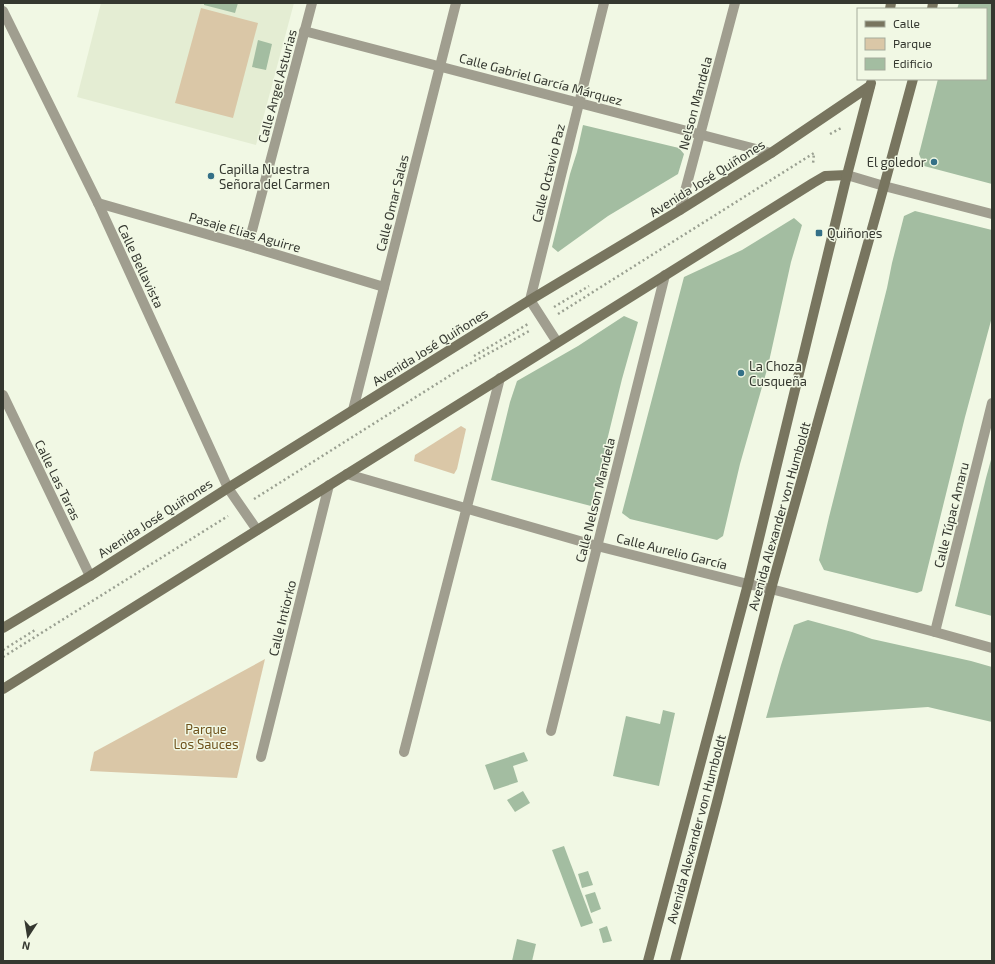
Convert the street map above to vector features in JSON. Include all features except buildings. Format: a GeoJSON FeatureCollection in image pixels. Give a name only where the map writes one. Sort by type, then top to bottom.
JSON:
{"type":"FeatureCollection","features":[{"type":"Feature","properties":{"kind":"street","name":"Calle Angel Asturias"},"geometry":{"type":"LineString","coordinates":[[248,246],[312,3]]}},
{"type":"Feature","properties":{"kind":"street","name":"Calle Omar Salas"},"geometry":{"type":"LineString","coordinates":[[353,410],[456,3]]}},
{"type":"Feature","properties":{"kind":"street","name":"Calle Octavio Paz"},"geometry":{"type":"LineString","coordinates":[[530,300],[604,3]]}},
{"type":"Feature","properties":{"kind":"street","name":"Nelson Mandela"},"geometry":{"type":"LineString","coordinates":[[680,210],[736,3]]}},
{"type":"Feature","properties":{"kind":"street","name":"Calle Bellavista"},"geometry":{"type":"LineString","coordinates":[[3,11],[98,203],[228,488],[257,530]]}},
{"type":"Feature","properties":{"kind":"street","name":"Calle Gabriel García Márquez"},"geometry":{"type":"LineString","coordinates":[[304,31],[771,153]]}},
{"type":"Feature","properties":{"kind":"street","name":"Avenida Alexander von Humboldt"},"geometry":{"type":"LineString","coordinates":[[675,961],[771,589],[913,80]]}},
{"type":"Feature","properties":{"kind":"street","name":"Avenida Alexander von Humboldt"},"geometry":{"type":"LineString","coordinates":[[648,961],[748,584],[846,175],[871,82]]}},
{"type":"Feature","properties":{"kind":"street","name":"Avenida José Quiñones"},"geometry":{"type":"LineString","coordinates":[[3,628],[90,576],[228,488],[530,300],[680,210],[771,153],[871,82]]}},
{"type":"Feature","properties":{"kind":"street"},"geometry":{"type":"LineString","coordinates":[[3,689],[824,176],[846,175],[992,214]]}},
{"type":"Feature","properties":{"kind":"street","name":"Pasaje Elias Aguirre"},"geometry":{"type":"LineString","coordinates":[[98,203],[384,287]]}},
{"type":"Feature","properties":{"kind":"street","name":"Calle Nelson Mandela"},"geometry":{"type":"LineString","coordinates":[[551,731],[665,275]]}},
{"type":"Feature","properties":{"kind":"street"},"geometry":{"type":"LineString","coordinates":[[530,300],[557,342]]}},
{"type":"Feature","properties":{"kind":"street"},"geometry":{"type":"LineString","coordinates":[[404,752],[500,378]]}},
{"type":"Feature","properties":{"kind":"street","name":"Calle Las Taras"},"geometry":{"type":"LineString","coordinates":[[3,395],[90,576]]}},
{"type":"Feature","properties":{"kind":"street","name":"Calle Túpac Amaru"},"geometry":{"type":"LineString","coordinates":[[935,632],[992,404]]}},
{"type":"Feature","properties":{"kind":"street","name":"Calle Aurelio García"},"geometry":{"type":"LineString","coordinates":[[347,474],[597,546],[771,589],[992,648]]}},
{"type":"Feature","properties":{"kind":"street","name":"Calle Intiorko"},"geometry":{"type":"LineString","coordinates":[[261,757],[329,485]]}},
{"type":"Feature","properties":{"kind":"path"},"geometry":{"type":"LineString","coordinates":[[3,658],[462,368],[545,323],[814,153],[813,183]]}},
{"type":"Feature","properties":{"kind":"shaded area"},"geometry":{"type":"Polygon","coordinates":[[[101,3],[294,3],[256,145],[77,97],[101,3]]]}},
{"type":"Feature","properties":{"kind":"green space"},"geometry":{"type":"Polygon","coordinates":[[[201,8],[258,23],[233,118],[175,103],[201,8]]]}},
{"type":"Feature","properties":{"kind":"green space"},"geometry":{"type":"Polygon","coordinates":[[[461,426],[466,429],[457,469],[454,474],[414,461],[415,455],[461,426]]]}},
{"type":"Feature","properties":{"kind":"green space","name":"Parque Los Sauces"},"geometry":{"type":"Polygon","coordinates":[[[265,659],[237,778],[90,771],[94,752],[265,659]]]}},
{"type":"Feature","properties":{"kind":"place","name":"El goledor"},"geometry":{"type":"Point","coordinates":[934,162]}},
{"type":"Feature","properties":{"kind":"place","name":"Capilla Nuestra Señora del Carmen"},"geometry":{"type":"Point","coordinates":[211,176]}},
{"type":"Feature","properties":{"kind":"place","name":"Quiñones"},"geometry":{"type":"Point","coordinates":[819,233]}},
{"type":"Feature","properties":{"kind":"place","name":"La Choza Cusqueña"},"geometry":{"type":"Point","coordinates":[741,373]}}]}
